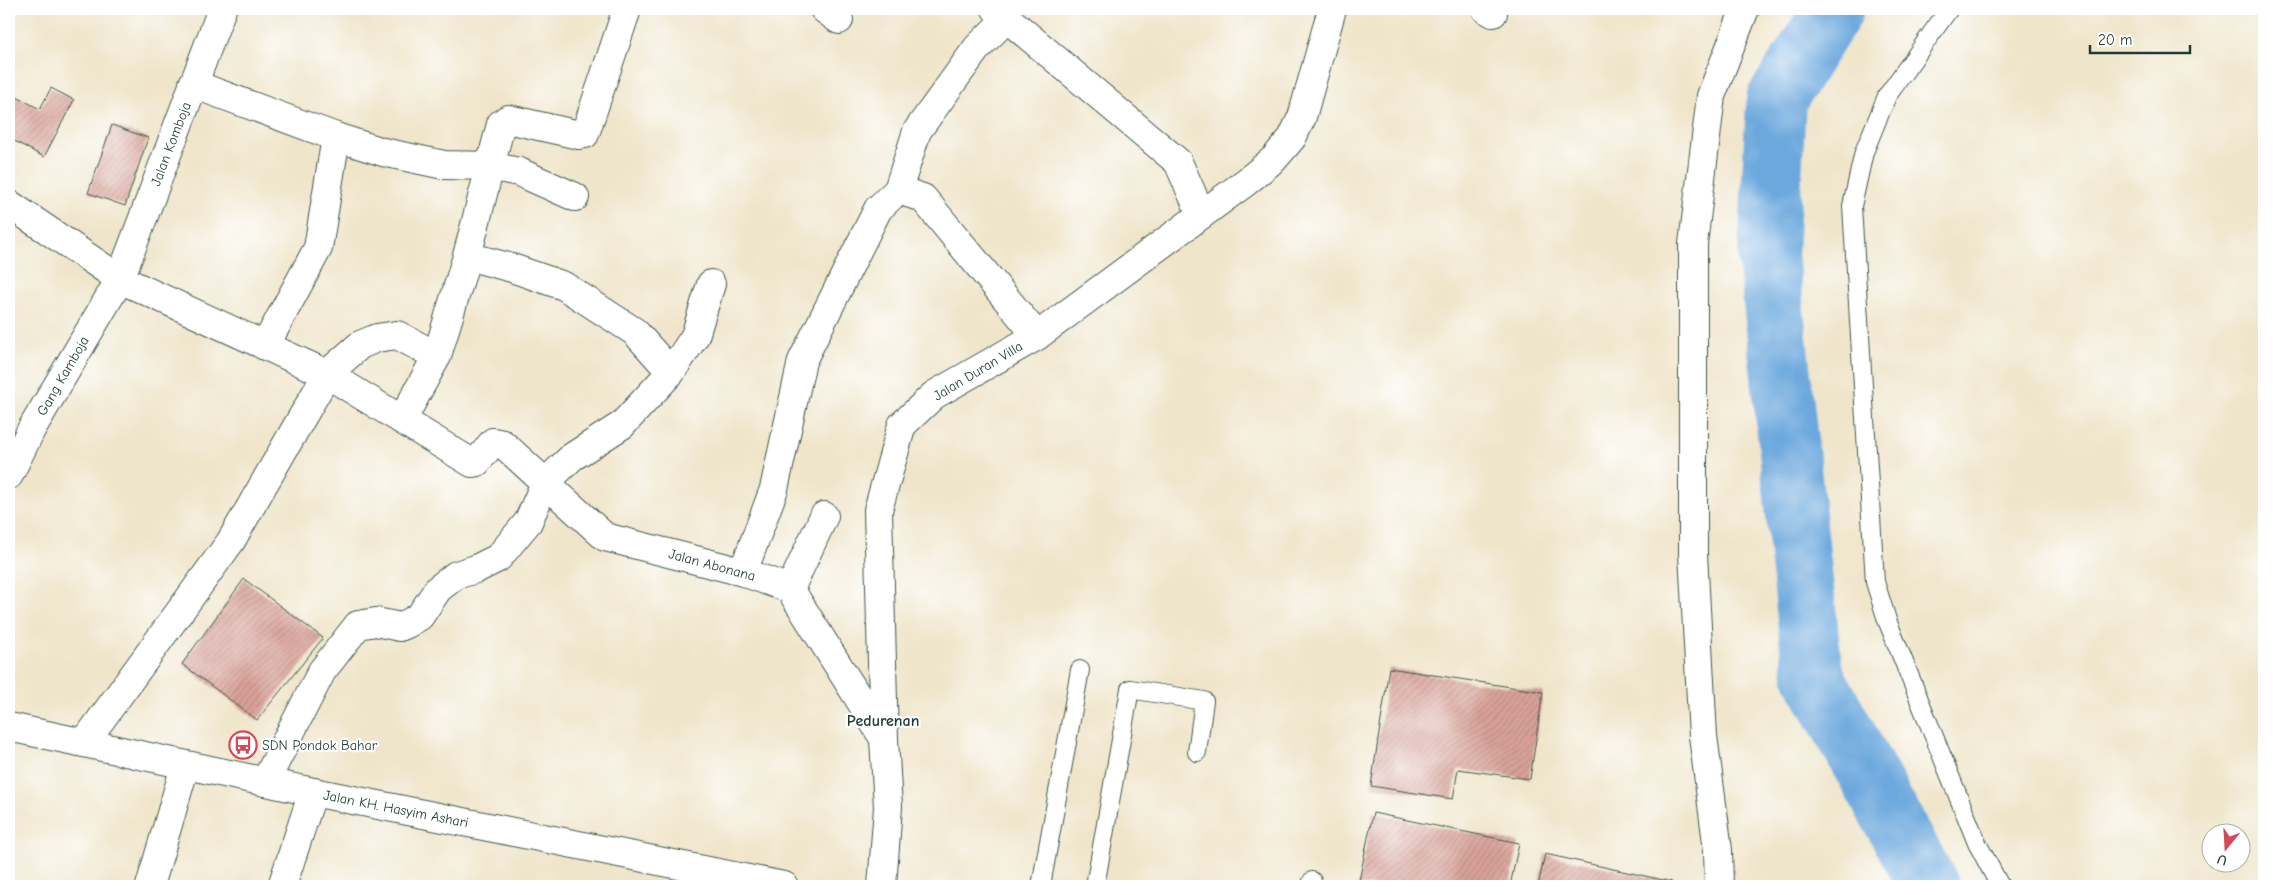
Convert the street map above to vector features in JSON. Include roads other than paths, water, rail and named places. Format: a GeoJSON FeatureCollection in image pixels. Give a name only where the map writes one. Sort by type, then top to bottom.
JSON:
{"type":"FeatureCollection","features":[{"type":"Feature","properties":{"kind":"street","name":"Jalan Komboja"},"geometry":{"type":"LineString","coordinates":[[120,279],[222,9]]}},
{"type":"Feature","properties":{"kind":"street"},"geometry":{"type":"LineString","coordinates":[[9,204],[120,279],[327,374],[402,420],[437,356],[501,124],[508,118],[579,135],[585,134],[627,9]]}},
{"type":"Feature","properties":{"kind":"street","name":"Jalan Duran Villa"},"geometry":{"type":"LineString","coordinates":[[882,886],[888,807],[884,739],[878,510],[902,425],[934,395],[1037,336],[1246,182],[1274,159],[1292,138],[1302,117],[1332,9]]}},
{"type":"Feature","properties":{"kind":"street"},"geometry":{"type":"LineString","coordinates":[[1719,886],[1718,850],[1702,727],[1693,554],[1693,244],[1711,96],[1745,9]]}},
{"type":"Feature","properties":{"kind":"street"},"geometry":{"type":"LineString","coordinates":[[743,572],[774,489],[802,361],[878,209],[898,190],[917,131],[1001,14],[1178,162],[1201,214]]}},
{"type":"Feature","properties":{"kind":"street"},"geometry":{"type":"LineString","coordinates":[[193,84],[336,137],[383,152],[444,165],[489,166],[519,172],[575,197]]}},
{"type":"Feature","properties":{"kind":"street"},"geometry":{"type":"LineString","coordinates":[[265,346],[318,248],[336,137]]}},
{"type":"Feature","properties":{"kind":"street"},"geometry":{"type":"LineString","coordinates":[[898,190],[923,198],[1037,336]]}},
{"type":"Feature","properties":{"kind":"street"},"geometry":{"type":"LineString","coordinates":[[466,256],[512,268],[564,286],[635,332],[671,372]]}},
{"type":"Feature","properties":{"kind":"street","name":"Gang Kamboja"},"geometry":{"type":"LineString","coordinates":[[9,475],[31,430],[120,279]]}},
{"type":"Feature","properties":{"kind":"street"},"geometry":{"type":"LineString","coordinates":[[265,782],[322,671],[358,625],[376,622],[400,626],[407,624],[420,616],[438,590],[456,575],[476,570],[498,558],[528,522],[545,483],[572,457],[622,425],[671,372],[695,336],[711,284]]}},
{"type":"Feature","properties":{"kind":"street"},"geometry":{"type":"LineString","coordinates":[[84,743],[231,541],[327,374],[360,345],[377,338],[397,335],[437,356]]}},
{"type":"Feature","properties":{"kind":"street","name":"Jalan Abonana"},"geometry":{"type":"LineString","coordinates":[[402,420],[472,463],[477,462],[494,442],[503,444],[605,537],[743,572],[790,589]]}},
{"type":"Feature","properties":{"kind":"street"},"geometry":{"type":"LineString","coordinates":[[824,516],[790,589],[884,739]]}},
{"type":"Feature","properties":{"kind":"street","name":"Jalan KH. Hasyim Ashari"},"geometry":{"type":"LineString","coordinates":[[9,727],[705,879],[784,886]]}},
{"type":"Feature","properties":{"kind":"street"},"geometry":{"type":"LineString","coordinates":[[150,886],[185,766]]}},
{"type":"Feature","properties":{"kind":"street"},"geometry":{"type":"LineString","coordinates":[[282,886],[313,792]]}},
{"type":"Feature","properties":{"kind":"lane"},"geometry":{"type":"LineString","coordinates":[[1948,9],[1887,96],[1864,152],[1852,206],[1875,582],[1887,620],[1977,843],[2000,886]]}},
{"type":"Feature","properties":{"kind":"lane"},"geometry":{"type":"LineString","coordinates":[[1040,886],[1080,670]]}},
{"type":"Feature","properties":{"kind":"lane"},"geometry":{"type":"LineString","coordinates":[[1095,886],[1130,689],[1204,701],[1197,752]]}},
{"type":"Feature","properties":{"kind":"waterway"},"geometry":{"type":"LineString","coordinates":[[1834,9],[1776,100],[1768,255],[1813,674],[1929,886]]}},
{"type":"Feature","properties":{"kind":"place","name":"SDN Pondok Bahar"},"geometry":{"type":"Point","coordinates":[243,745]}},
{"type":"Feature","properties":{"kind":"district","name":"Pedurenan"},"geometry":{"type":"Point","coordinates":[883,721]}}]}
